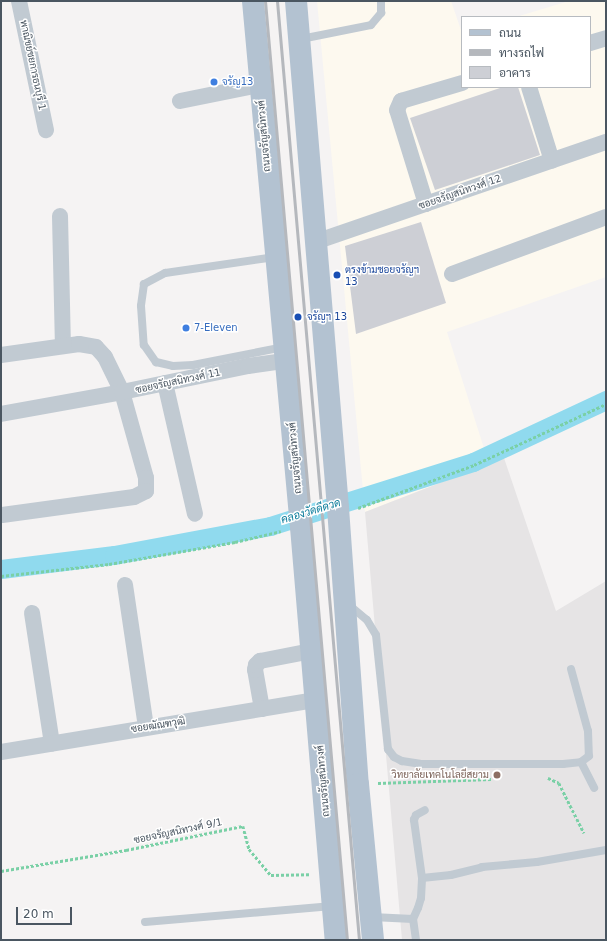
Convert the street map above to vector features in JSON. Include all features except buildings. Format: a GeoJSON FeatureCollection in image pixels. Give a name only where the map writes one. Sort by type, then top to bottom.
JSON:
{"type":"FeatureCollection","features":[{"type":"Feature","properties":{"kind":"main road","name":"ถนนจรัญสนิทวงศ์"},"geometry":{"type":"LineString","coordinates":[[253,1],[259,85],[285,354],[296,520],[312,651],[336,940]]}},
{"type":"Feature","properties":{"kind":"main road"},"geometry":{"type":"LineString","coordinates":[[296,1],[315,242],[344,505],[345,602],[358,784],[373,940]]}},
{"type":"Feature","properties":{"kind":"street","name":"พาณิชย์ชยการธนบุรี 1"},"geometry":{"type":"LineString","coordinates":[[19,1],[46,130]]}},
{"type":"Feature","properties":{"kind":"street"},"geometry":{"type":"LineString","coordinates":[[591,43],[606,38]]}},
{"type":"Feature","properties":{"kind":"street"},"geometry":{"type":"LineString","coordinates":[[426,204],[397,110],[401,101],[461,83]]}},
{"type":"Feature","properties":{"kind":"street"},"geometry":{"type":"LineString","coordinates":[[180,101],[259,85]]}},
{"type":"Feature","properties":{"kind":"street"},"geometry":{"type":"LineString","coordinates":[[528,88],[552,161]]}},
{"type":"Feature","properties":{"kind":"street","name":"ซอยจรัญสนิทวงศ์ 12"},"geometry":{"type":"LineString","coordinates":[[315,242],[606,142]]}},
{"type":"Feature","properties":{"kind":"street"},"geometry":{"type":"LineString","coordinates":[[60,216],[63,346]]}},
{"type":"Feature","properties":{"kind":"street"},"geometry":{"type":"LineString","coordinates":[[452,274],[606,218]]}},
{"type":"Feature","properties":{"kind":"street","name":"ซอยจรัญสนิทวงศ์ 11"},"geometry":{"type":"LineString","coordinates":[[1,355],[79,344],[96,347],[105,357],[122,392],[248,366],[285,354]]}},
{"type":"Feature","properties":{"kind":"street"},"geometry":{"type":"LineString","coordinates":[[165,383],[195,514]]}},
{"type":"Feature","properties":{"kind":"street"},"geometry":{"type":"LineString","coordinates":[[1,414],[122,392],[146,478],[146,491],[134,497],[2,515]]}},
{"type":"Feature","properties":{"kind":"street"},"geometry":{"type":"LineString","coordinates":[[126,585],[146,727]]}},
{"type":"Feature","properties":{"kind":"street"},"geometry":{"type":"LineString","coordinates":[[32,613],[52,743]]}},
{"type":"Feature","properties":{"kind":"street"},"geometry":{"type":"LineString","coordinates":[[262,709],[255,670],[256,665],[260,661],[312,651]]}},
{"type":"Feature","properties":{"kind":"street","name":"ซอยฒัณฑวุฒิ"},"geometry":{"type":"LineString","coordinates":[[1,752],[316,700]]}},
{"type":"Feature","properties":{"kind":"lane"},"geometry":{"type":"LineString","coordinates":[[298,40],[371,25],[381,13],[381,1]]}},
{"type":"Feature","properties":{"kind":"lane"},"geometry":{"type":"LineString","coordinates":[[275,257],[165,273],[144,284],[141,306],[144,345],[156,362],[173,366],[285,354]]}},
{"type":"Feature","properties":{"kind":"lane"},"geometry":{"type":"LineString","coordinates":[[345,602],[367,620],[376,635],[388,749],[394,757],[402,761],[420,764],[563,764],[581,762],[589,756],[588,731],[571,669]]}},
{"type":"Feature","properties":{"kind":"lane"},"geometry":{"type":"LineString","coordinates":[[581,762],[594,788]]}},
{"type":"Feature","properties":{"kind":"lane"},"geometry":{"type":"LineString","coordinates":[[416,940],[413,919],[421,898],[422,878],[414,820],[416,815],[425,810]]}},
{"type":"Feature","properties":{"kind":"lane"},"geometry":{"type":"LineString","coordinates":[[422,878],[451,875],[482,867],[537,862],[606,850]]}},
{"type":"Feature","properties":{"kind":"lane"},"geometry":{"type":"LineString","coordinates":[[145,922],[333,906]]}},
{"type":"Feature","properties":{"kind":"lane"},"geometry":{"type":"LineString","coordinates":[[371,917],[413,919]]}},
{"type":"Feature","properties":{"kind":"path"},"geometry":{"type":"LineString","coordinates":[[344,505],[474,465],[606,404]]}},
{"type":"Feature","properties":{"kind":"path"},"geometry":{"type":"LineString","coordinates":[[1,576],[109,564],[235,542],[296,520]]}},
{"type":"Feature","properties":{"kind":"path"},"geometry":{"type":"LineString","coordinates":[[547,777],[559,783],[584,833]]}},
{"type":"Feature","properties":{"kind":"path"},"geometry":{"type":"LineString","coordinates":[[358,784],[499,779]]}},
{"type":"Feature","properties":{"kind":"path","name":"ซอยจรัญสนิทวงศ์ 9/1"},"geometry":{"type":"LineString","coordinates":[[1,871],[126,850],[243,826],[249,849],[271,875],[330,873]]}},
{"type":"Feature","properties":{"kind":"shaded area"},"geometry":{"type":"Polygon","coordinates":[[[317,1],[451,1],[461,30],[461,88],[591,88],[591,16],[519,16],[569,1],[606,1],[606,277],[447,332],[489,464],[365,512],[317,1]]]}},
{"type":"Feature","properties":{"kind":"shaded area","name":"วิทยาลัยเทคโนโลยีสยาม"},"geometry":{"type":"Polygon","coordinates":[[[504,458],[556,611],[606,581],[606,940],[402,940],[365,512],[504,458]]]}},
{"type":"Feature","properties":{"kind":"waterway","name":"คลองวัดดีดวด"},"geometry":{"type":"LineString","coordinates":[[1,569],[114,555],[270,526],[473,462],[606,400]]}},
{"type":"Feature","properties":{"kind":"railway"},"geometry":{"type":"LineString","coordinates":[[265,1],[347,940]]}},
{"type":"Feature","properties":{"kind":"railway"},"geometry":{"type":"LineString","coordinates":[[277,1],[359,940]]}},
{"type":"Feature","properties":{"kind":"place","name":"จรัญ13"},"geometry":{"type":"Point","coordinates":[214,82]}},
{"type":"Feature","properties":{"kind":"place","name":"ตรงข้ามซอยจรัญฯ 13"},"geometry":{"type":"Point","coordinates":[337,275]}},
{"type":"Feature","properties":{"kind":"place","name":"จรัญฯ 13"},"geometry":{"type":"Point","coordinates":[298,317]}},
{"type":"Feature","properties":{"kind":"place","name":"7-Eleven"},"geometry":{"type":"Point","coordinates":[186,328]}},
{"type":"Feature","properties":{"kind":"place","name":"วิทยาลัยเทคโนโลยีสยาม"},"geometry":{"type":"Point","coordinates":[497,775]}}]}
